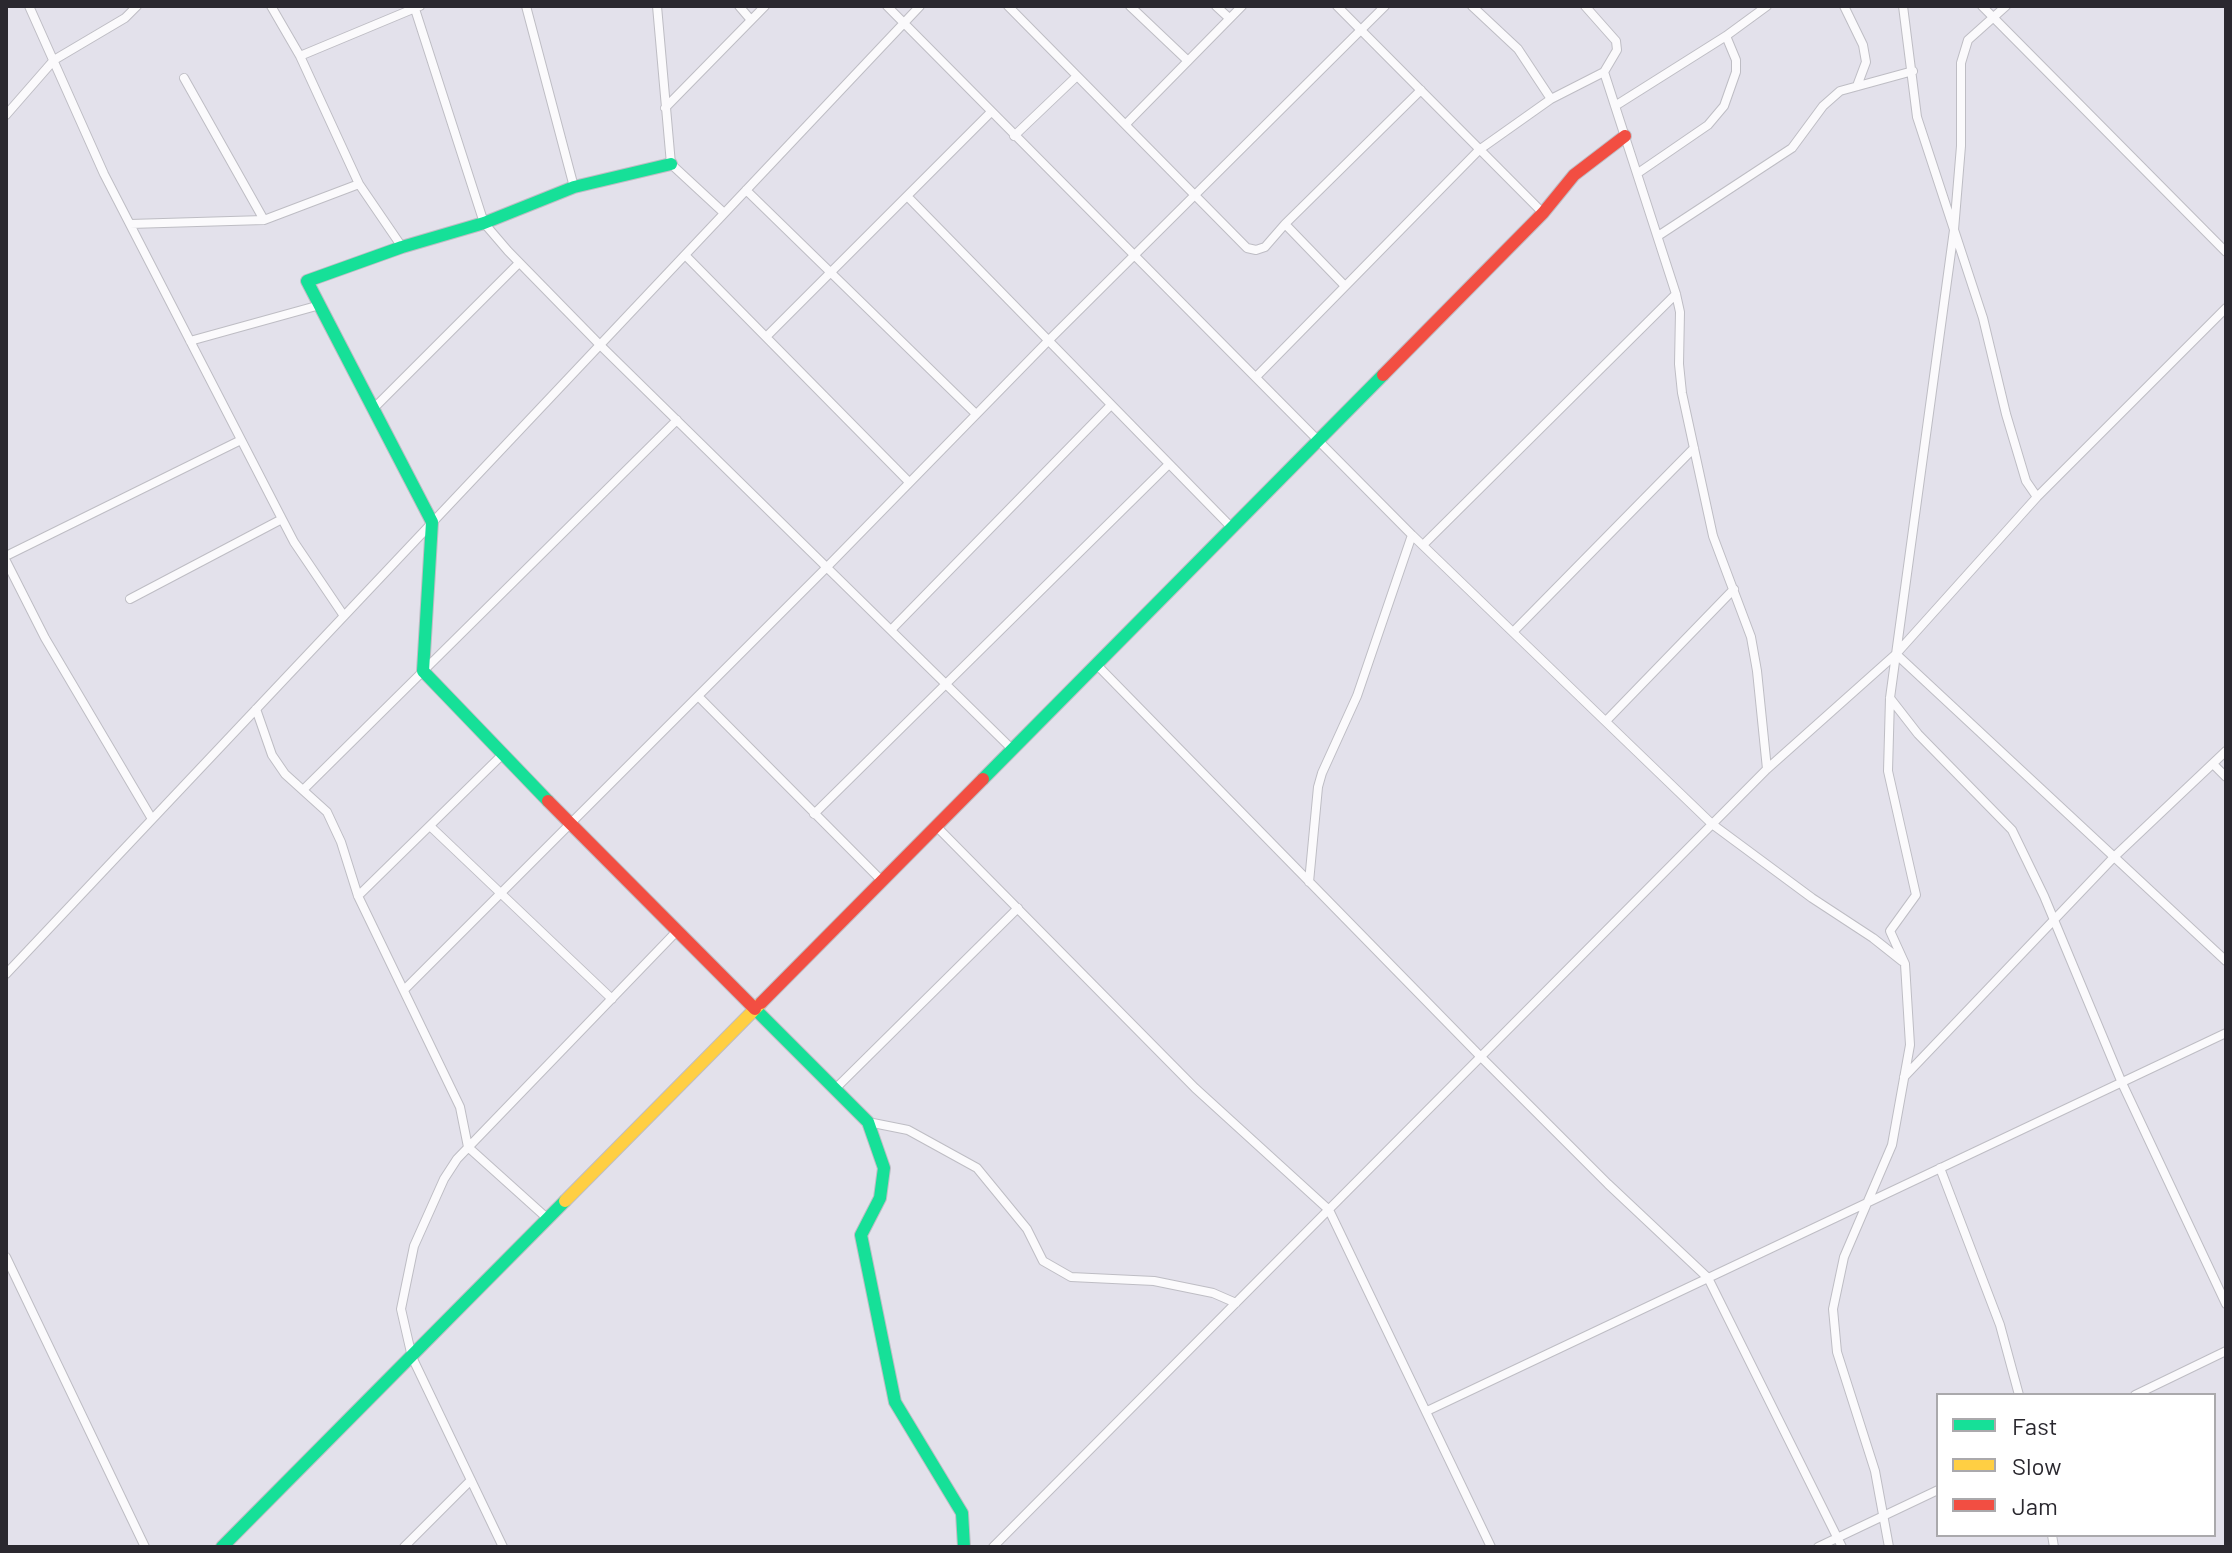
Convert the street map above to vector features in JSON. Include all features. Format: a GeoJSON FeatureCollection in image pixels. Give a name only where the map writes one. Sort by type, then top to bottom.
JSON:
{"type":"FeatureCollection","features":[{"type":"Feature","properties":{"kind":"street"},"geometry":{"type":"LineString","coordinates":[[29,6],[104,174],[241,440],[294,542],[344,616]]}},
{"type":"Feature","properties":{"kind":"street"},"geometry":{"type":"LineString","coordinates":[[6,115],[54,60],[125,18],[137,6]]}},
{"type":"Feature","properties":{"kind":"street"},"geometry":{"type":"LineString","coordinates":[[271,6],[300,56],[359,184],[402,247]]}},
{"type":"Feature","properties":{"kind":"street"},"geometry":{"type":"LineString","coordinates":[[526,6],[574,187]]}},
{"type":"Feature","properties":{"kind":"street"},"geometry":{"type":"LineString","coordinates":[[657,6],[671,164],[724,213]]}},
{"type":"Feature","properties":{"kind":"street"},"geometry":{"type":"LineString","coordinates":[[739,6],[751,20]]}},
{"type":"Feature","properties":{"kind":"street"},"geometry":{"type":"LineString","coordinates":[[665,108],[765,6]]}},
{"type":"Feature","properties":{"kind":"street"},"geometry":{"type":"LineString","coordinates":[[887,6],[1412,535],[1712,824],[1905,964]]}},
{"type":"Feature","properties":{"kind":"street"},"geometry":{"type":"LineString","coordinates":[[6,974],[920,6]]}},
{"type":"Feature","properties":{"kind":"street"},"geometry":{"type":"LineString","coordinates":[[1008,6],[1247,248],[1256,250],[1265,247],[1421,90]]}},
{"type":"Feature","properties":{"kind":"street"},"geometry":{"type":"LineString","coordinates":[[1130,6],[1188,61]]}},
{"type":"Feature","properties":{"kind":"street"},"geometry":{"type":"LineString","coordinates":[[1216,6],[1229,18]]}},
{"type":"Feature","properties":{"kind":"street"},"geometry":{"type":"LineString","coordinates":[[1126,124],[1242,6]]}},
{"type":"Feature","properties":{"kind":"street"},"geometry":{"type":"LineString","coordinates":[[1337,6],[1543,213]]}},
{"type":"Feature","properties":{"kind":"street"},"geometry":{"type":"LineString","coordinates":[[404,990],[1385,6]]}},
{"type":"Feature","properties":{"kind":"street"},"geometry":{"type":"LineString","coordinates":[[1472,6],[1518,49],[1551,99]]}},
{"type":"Feature","properties":{"kind":"street"},"geometry":{"type":"LineString","coordinates":[[1256,377],[1479,150],[1551,99],[1604,72],[1617,50],[1616,41],[1585,6]]}},
{"type":"Feature","properties":{"kind":"street"},"geometry":{"type":"LineString","coordinates":[[1615,106],[1726,36],[1767,6]]}},
{"type":"Feature","properties":{"kind":"street"},"geometry":{"type":"LineString","coordinates":[[1844,6],[1863,45],[1866,62],[1857,86]]}},
{"type":"Feature","properties":{"kind":"street"},"geometry":{"type":"LineString","coordinates":[[1903,6],[1917,117],[1983,318],[2026,481],[2037,497]]}},
{"type":"Feature","properties":{"kind":"street"},"geometry":{"type":"LineString","coordinates":[[1982,6],[2226,252]]}},
{"type":"Feature","properties":{"kind":"street"},"geometry":{"type":"LineString","coordinates":[[1889,1547],[1875,1471],[1837,1352],[1833,1309],[1844,1257],[1892,1145],[1910,1045],[1905,964],[1890,931],[1916,895],[1888,771],[1890,698],[1954,230],[1961,146],[1961,63],[1968,40],[2006,6]]}},
{"type":"Feature","properties":{"kind":"street"},"geometry":{"type":"LineString","coordinates":[[300,56],[416,7],[484,223],[600,345],[1013,750]]}},
{"type":"Feature","properties":{"kind":"street"},"geometry":{"type":"LineString","coordinates":[[1638,173],[1708,125],[1724,106],[1736,72],[1736,60],[1726,36]]}},
{"type":"Feature","properties":{"kind":"street"},"geometry":{"type":"LineString","coordinates":[[1658,236],[1792,148],[1840,91],[1913,71]]}},
{"type":"Feature","properties":{"kind":"street"},"geometry":{"type":"LineString","coordinates":[[1604,72],[1676,294],[1680,312],[1682,393],[1713,536],[1751,637],[1767,769]]}},
{"type":"Feature","properties":{"kind":"street"},"geometry":{"type":"LineString","coordinates":[[1014,136],[1077,76]]}},
{"type":"Feature","properties":{"kind":"street"},"geometry":{"type":"LineString","coordinates":[[184,78],[264,220]]}},
{"type":"Feature","properties":{"kind":"street"},"geometry":{"type":"LineString","coordinates":[[766,337],[991,112]]}},
{"type":"Feature","properties":{"kind":"street"},"geometry":{"type":"LineString","coordinates":[[222,1547],[1319,441],[1543,213],[1574,175],[1625,136]]}},
{"type":"Feature","properties":{"kind":"street"},"geometry":{"type":"LineString","coordinates":[[671,164],[574,187],[484,223],[402,247],[307,281],[432,522],[423,671],[570,824],[868,1122],[884,1168],[880,1198],[861,1235],[895,1402],[962,1513],[964,1547]]}},
{"type":"Feature","properties":{"kind":"street"},"geometry":{"type":"LineString","coordinates":[[130,224],[264,220],[359,184]]}},
{"type":"Feature","properties":{"kind":"street"},"geometry":{"type":"LineString","coordinates":[[746,190],[976,414]]}},
{"type":"Feature","properties":{"kind":"street"},"geometry":{"type":"LineString","coordinates":[[907,196],[1232,528]]}},
{"type":"Feature","properties":{"kind":"street"},"geometry":{"type":"LineString","coordinates":[[1285,224],[1345,286]]}},
{"type":"Feature","properties":{"kind":"street"},"geometry":{"type":"LineString","coordinates":[[685,255],[909,482]]}},
{"type":"Feature","properties":{"kind":"street"},"geometry":{"type":"LineString","coordinates":[[375,407],[519,263]]}},
{"type":"Feature","properties":{"kind":"street"},"geometry":{"type":"LineString","coordinates":[[1423,545],[1676,294]]}},
{"type":"Feature","properties":{"kind":"street"},"geometry":{"type":"LineString","coordinates":[[190,341],[320,305]]}},
{"type":"Feature","properties":{"kind":"street"},"geometry":{"type":"LineString","coordinates":[[993,1547],[1767,769],[1896,654],[2037,497],[2226,308]]}},
{"type":"Feature","properties":{"kind":"street"},"geometry":{"type":"LineString","coordinates":[[891,630],[1111,405]]}},
{"type":"Feature","properties":{"kind":"street"},"geometry":{"type":"LineString","coordinates":[[304,789],[677,420]]}},
{"type":"Feature","properties":{"kind":"street"},"geometry":{"type":"LineString","coordinates":[[152,819],[45,638],[6,558],[241,440]]}},
{"type":"Feature","properties":{"kind":"street"},"geometry":{"type":"LineString","coordinates":[[1513,632],[1694,448]]}},
{"type":"Feature","properties":{"kind":"street"},"geometry":{"type":"LineString","coordinates":[[814,814],[1169,464]]}},
{"type":"Feature","properties":{"kind":"street"},"geometry":{"type":"LineString","coordinates":[[130,599],[282,519]]}},
{"type":"Feature","properties":{"kind":"street"},"geometry":{"type":"LineString","coordinates":[[1309,882],[1322,773],[1357,696],[1412,535]]}},
{"type":"Feature","properties":{"kind":"street"},"geometry":{"type":"LineString","coordinates":[[1606,721],[1734,589]]}},
{"type":"Feature","properties":{"kind":"street"},"geometry":{"type":"LineString","coordinates":[[1896,654],[2226,961]]}},
{"type":"Feature","properties":{"kind":"street"},"geometry":{"type":"LineString","coordinates":[[1097,665],[1481,1057],[1608,1184],[1708,1278],[1840,1542]]}},
{"type":"Feature","properties":{"kind":"street"},"geometry":{"type":"LineString","coordinates":[[698,696],[883,882]]}},
{"type":"Feature","properties":{"kind":"street"},"geometry":{"type":"LineString","coordinates":[[1890,698],[1918,734],[2012,830],[2054,920],[2122,1083],[2226,1304]]}},
{"type":"Feature","properties":{"kind":"street"},"geometry":{"type":"LineString","coordinates":[[256,709],[272,755],[285,774],[327,812],[345,851],[358,896],[460,1107],[468,1147],[549,1220]]}},
{"type":"Feature","properties":{"kind":"street"},"geometry":{"type":"LineString","coordinates":[[1904,1077],[2114,857],[2226,751]]}},
{"type":"Feature","properties":{"kind":"street"},"geometry":{"type":"LineString","coordinates":[[358,896],[502,755]]}},
{"type":"Feature","properties":{"kind":"street"},"geometry":{"type":"LineString","coordinates":[[2213,764],[2226,777]]}},
{"type":"Feature","properties":{"kind":"street"},"geometry":{"type":"LineString","coordinates":[[430,826],[612,999]]}},
{"type":"Feature","properties":{"kind":"street"},"geometry":{"type":"LineString","coordinates":[[937,827],[1195,1088],[1329,1210],[1491,1547]]}},
{"type":"Feature","properties":{"kind":"street"},"geometry":{"type":"LineString","coordinates":[[835,1089],[1018,908]]}},
{"type":"Feature","properties":{"kind":"street"},"geometry":{"type":"LineString","coordinates":[[503,1547],[412,1357],[401,1309],[414,1246],[444,1179],[468,1147],[677,931]]}},
{"type":"Feature","properties":{"kind":"street"},"geometry":{"type":"LineString","coordinates":[[1427,1411],[2226,1033]]}},
{"type":"Feature","properties":{"kind":"street"},"geometry":{"type":"LineString","coordinates":[[868,1122],[908,1130],[977,1168],[1027,1229],[1043,1261],[1071,1277],[1154,1281],[1213,1293],[1236,1303]]}},
{"type":"Feature","properties":{"kind":"street"},"geometry":{"type":"LineString","coordinates":[[1940,1168],[2000,1325],[2018,1393]]}},
{"type":"Feature","properties":{"kind":"street"},"geometry":{"type":"LineString","coordinates":[[6,1257],[145,1547]]}},
{"type":"Feature","properties":{"kind":"street"},"geometry":{"type":"LineString","coordinates":[[6,1280],[13,1272]]}},
{"type":"Feature","properties":{"kind":"street"},"geometry":{"type":"LineString","coordinates":[[2139,1393],[2226,1351]]}},
{"type":"Feature","properties":{"kind":"street"},"geometry":{"type":"LineString","coordinates":[[404,1547],[471,1480]]}},
{"type":"Feature","properties":{"kind":"street"},"geometry":{"type":"LineString","coordinates":[[1818,1547],[1840,1542],[1883,1516],[1936,1491]]}},
{"type":"Feature","properties":{"kind":"traffic: fast"},"geometry":{"type":"LineString","coordinates":[[548,801],[423,671],[432,522],[307,281],[402,247],[484,223],[574,187],[671,164]]}},
{"type":"Feature","properties":{"kind":"traffic: fast"},"geometry":{"type":"LineString","coordinates":[[983,779],[1383,375]]}},
{"type":"Feature","properties":{"kind":"traffic: fast"},"geometry":{"type":"LineString","coordinates":[[755,1009],[868,1122],[884,1168],[880,1198],[861,1235],[895,1402],[962,1513],[964,1547]]}},
{"type":"Feature","properties":{"kind":"traffic: fast"},"geometry":{"type":"LineString","coordinates":[[222,1547],[565,1201]]}},
{"type":"Feature","properties":{"kind":"traffic: slow"},"geometry":{"type":"LineString","coordinates":[[565,1201],[761,1003]]}},
{"type":"Feature","properties":{"kind":"traffic: jam"},"geometry":{"type":"LineString","coordinates":[[1383,375],[1543,213],[1574,175],[1625,136]]}},
{"type":"Feature","properties":{"kind":"traffic: jam"},"geometry":{"type":"LineString","coordinates":[[761,1003],[983,779]]}},
{"type":"Feature","properties":{"kind":"traffic: jam"},"geometry":{"type":"LineString","coordinates":[[548,801],[755,1009]]}}]}
